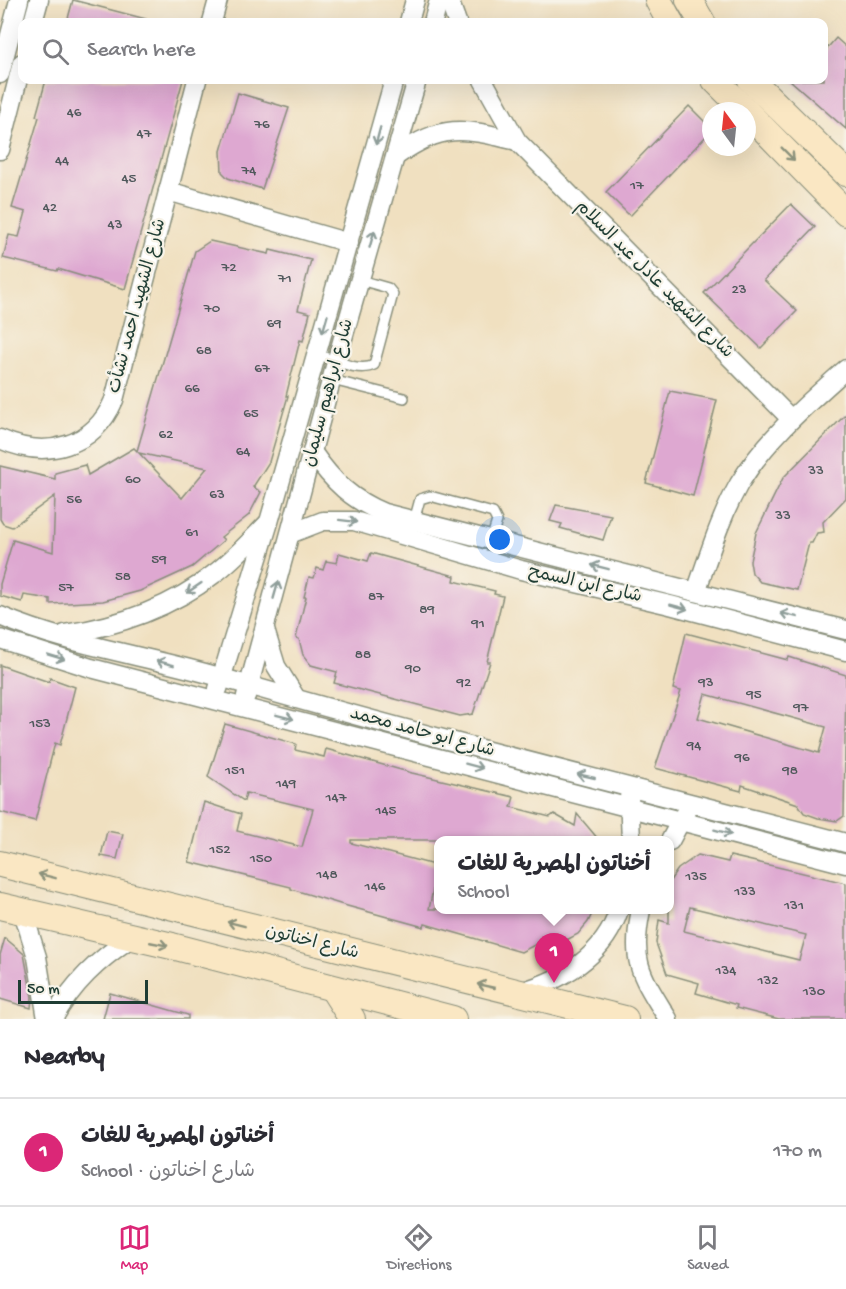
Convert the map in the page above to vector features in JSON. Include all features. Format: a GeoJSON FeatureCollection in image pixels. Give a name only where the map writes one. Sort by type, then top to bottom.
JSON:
{"type":"FeatureCollection","features":[{"type":"Feature","properties":{"kind":"main road"},"geometry":{"type":"LineString","coordinates":[[658,0],[668,18]]}},
{"type":"Feature","properties":{"kind":"main road"},"geometry":{"type":"LineString","coordinates":[[689,0],[700,18]]}},
{"type":"Feature","properties":{"kind":"main road"},"geometry":{"type":"LineString","coordinates":[[719,84],[736,102]]}},
{"type":"Feature","properties":{"kind":"main road"},"geometry":{"type":"LineString","coordinates":[[755,84],[846,173]]}},
{"type":"Feature","properties":{"kind":"main road"},"geometry":{"type":"LineString","coordinates":[[756,122],[846,213]]}},
{"type":"Feature","properties":{"kind":"main road","name":"شارع اخناتون"},"geometry":{"type":"LineString","coordinates":[[0,864],[625,1019]]}},
{"type":"Feature","properties":{"kind":"main road"},"geometry":{"type":"LineString","coordinates":[[12,909],[172,946],[442,1018]]}},
{"type":"Feature","properties":{"kind":"main road"},"geometry":{"type":"LineString","coordinates":[[333,989],[352,1019]]}},
{"type":"Feature","properties":{"kind":"street"},"geometry":{"type":"LineString","coordinates":[[0,74],[19,0]]}},
{"type":"Feature","properties":{"kind":"street"},"geometry":{"type":"LineString","coordinates":[[34,18],[39,0]]}},
{"type":"Feature","properties":{"kind":"street"},"geometry":{"type":"LineString","coordinates":[[213,18],[218,0]]}},
{"type":"Feature","properties":{"kind":"street"},"geometry":{"type":"LineString","coordinates":[[410,18],[416,0]]}},
{"type":"Feature","properties":{"kind":"street"},"geometry":{"type":"LineString","coordinates":[[434,18],[439,0]]}},
{"type":"Feature","properties":{"kind":"street"},"geometry":{"type":"LineString","coordinates":[[449,0],[456,18]]}},
{"type":"Feature","properties":{"kind":"street"},"geometry":{"type":"LineString","coordinates":[[0,150],[18,79]]}},
{"type":"Feature","properties":{"kind":"street","name":"شارع الشهيد احمد نشأت"},"geometry":{"type":"LineString","coordinates":[[0,440],[16,447],[37,450],[58,447],[93,433],[107,416],[114,400],[196,84]]}},
{"type":"Feature","properties":{"kind":"street","name":"شارع ابراهيم سليمان"},"geometry":{"type":"LineString","coordinates":[[214,699],[269,522],[393,84]]}},
{"type":"Feature","properties":{"kind":"street","name":"شارع ابراهيم سليمان"},"geometry":{"type":"LineString","coordinates":[[243,707],[292,533],[337,359],[416,84]]}},
{"type":"Feature","properties":{"kind":"street","name":"شارع الشهيد عادل عبد السلام"},"geometry":{"type":"LineString","coordinates":[[485,84],[517,141],[790,419]]}},
{"type":"Feature","properties":{"kind":"street"},"geometry":{"type":"LineString","coordinates":[[396,156],[432,134],[450,129],[475,131],[517,141]]}},
{"type":"Feature","properties":{"kind":"street"},"geometry":{"type":"LineString","coordinates":[[168,191],[349,243]]}},
{"type":"Feature","properties":{"kind":"street"},"geometry":{"type":"LineString","coordinates":[[696,592],[719,525],[740,484],[790,419],[846,369]]}},
{"type":"Feature","properties":{"kind":"street","name":"شارع ابن السمح"},"geometry":{"type":"LineString","coordinates":[[313,453],[333,480],[362,504],[414,520],[846,630]]}},
{"type":"Feature","properties":{"kind":"street","name":"شارع ابن السمح"},"geometry":{"type":"LineString","coordinates":[[292,533],[323,520],[354,521],[521,570],[670,604],[846,651]]}},
{"type":"Feature","properties":{"kind":"street"},"geometry":{"type":"LineString","coordinates":[[55,635],[113,624],[184,595],[215,574],[269,522]]}},
{"type":"Feature","properties":{"kind":"street","name":"شارع ابو حامد محمد"},"geometry":{"type":"LineString","coordinates":[[0,616],[55,635],[846,843]]}},
{"type":"Feature","properties":{"kind":"street"},"geometry":{"type":"LineString","coordinates":[[265,630],[276,666],[296,698]]}},
{"type":"Feature","properties":{"kind":"street","name":"شارع ابو حامد محمد"},"geometry":{"type":"LineString","coordinates":[[0,639],[91,668],[846,864]]}},
{"type":"Feature","properties":{"kind":"street"},"geometry":{"type":"LineString","coordinates":[[629,786],[631,836]]}},
{"type":"Feature","properties":{"kind":"street"},"geometry":{"type":"LineString","coordinates":[[672,836],[683,821],[690,802]]}},
{"type":"Feature","properties":{"kind":"street"},"geometry":{"type":"LineString","coordinates":[[12,909],[38,957],[47,1019]]}},
{"type":"Feature","properties":{"kind":"street"},"geometry":{"type":"LineString","coordinates":[[518,993],[549,982],[588,960],[613,928],[617,914]]}},
{"type":"Feature","properties":{"kind":"street"},"geometry":{"type":"LineString","coordinates":[[640,914],[635,943],[636,957],[651,992],[668,1019]]}},
{"type":"Feature","properties":{"kind":"street"},"geometry":{"type":"LineString","coordinates":[[52,1019],[74,986],[91,968],[131,938]]}},
{"type":"Feature","properties":{"kind":"lane"},"geometry":{"type":"LineString","coordinates":[[316,354],[337,359],[358,368],[367,369],[374,365],[393,294],[388,288],[360,280]]}},
{"type":"Feature","properties":{"kind":"lane"},"geometry":{"type":"LineString","coordinates":[[332,380],[404,398]]}},
{"type":"Feature","properties":{"kind":"lane"},"geometry":{"type":"LineString","coordinates":[[414,520],[420,499],[430,496],[493,513],[497,520],[491,540]]}},
{"type":"Feature","properties":{"kind":"building"},"geometry":{"type":"Polygon","coordinates":[[[73,0],[142,18],[68,18],[73,0]]]}},
{"type":"Feature","properties":{"kind":"building"},"geometry":{"type":"Polygon","coordinates":[[[836,38],[846,47],[846,129],[795,84],[828,84],[828,47],[836,38]]]}},
{"type":"Feature","properties":{"kind":"building"},"geometry":{"type":"Polygon","coordinates":[[[45,84],[182,84],[125,289],[58,269],[57,271],[3,258],[9,235],[19,237],[26,212],[12,208],[39,117],[36,116],[45,84]]]}},
{"type":"Feature","properties":{"kind":"building"},"geometry":{"type":"Polygon","coordinates":[[[238,93],[289,108],[262,189],[228,178],[222,172],[221,151],[238,93]]]}},
{"type":"Feature","properties":{"kind":"building"},"geometry":{"type":"Polygon","coordinates":[[[689,106],[702,119],[702,140],[630,216],[606,192],[689,106]]]}},
{"type":"Feature","properties":{"kind":"building"},"geometry":{"type":"Polygon","coordinates":[[[791,204],[815,227],[764,280],[797,311],[761,348],[704,293],[791,204]]]}},
{"type":"Feature","properties":{"kind":"building"},"geometry":{"type":"Polygon","coordinates":[[[210,241],[269,254],[270,250],[311,260],[298,310],[310,313],[303,341],[300,340],[286,396],[288,396],[269,462],[253,487],[261,492],[249,515],[221,537],[224,540],[192,567],[140,591],[103,601],[50,604],[50,599],[24,595],[22,602],[0,596],[0,584],[13,540],[53,552],[55,496],[12,527],[3,524],[0,519],[0,466],[55,479],[55,473],[85,465],[88,475],[134,448],[137,451],[195,251],[210,241]],[[139,453],[182,498],[207,468],[139,453]]]}},
{"type":"Feature","properties":{"kind":"building"},"geometry":{"type":"Polygon","coordinates":[[[670,391],[717,400],[693,496],[646,483],[670,391]]]}},
{"type":"Feature","properties":{"kind":"building"},"geometry":{"type":"Polygon","coordinates":[[[846,414],[846,498],[823,522],[824,532],[817,533],[812,543],[809,543],[797,590],[760,582],[752,573],[750,561],[756,533],[783,478],[846,414]]]}},
{"type":"Feature","properties":{"kind":"building"},"geometry":{"type":"Polygon","coordinates":[[[556,505],[611,515],[603,540],[560,528],[562,524],[550,521],[556,505]]]}},
{"type":"Feature","properties":{"kind":"building"},"geometry":{"type":"Polygon","coordinates":[[[339,553],[368,561],[371,553],[455,576],[454,581],[495,591],[494,594],[503,596],[487,662],[490,662],[473,714],[460,716],[334,683],[337,672],[311,665],[303,655],[299,639],[296,638],[309,577],[314,578],[317,568],[323,570],[326,561],[337,563],[339,553]]]}},
{"type":"Feature","properties":{"kind":"building"},"geometry":{"type":"Polygon","coordinates":[[[686,633],[788,660],[789,657],[846,675],[844,816],[837,821],[818,818],[804,813],[798,804],[742,785],[741,791],[655,768],[681,691],[673,689],[686,633]],[[705,694],[698,718],[819,753],[826,727],[705,694]]]}},
{"type":"Feature","properties":{"kind":"building"},"geometry":{"type":"Polygon","coordinates":[[[0,665],[49,682],[50,678],[75,687],[60,745],[55,743],[35,821],[0,812],[0,665]]]}},
{"type":"Feature","properties":{"kind":"building"},"geometry":{"type":"Polygon","coordinates":[[[225,724],[296,744],[295,750],[324,757],[326,749],[412,773],[514,797],[511,807],[550,817],[554,814],[575,826],[577,814],[596,836],[434,836],[434,840],[351,840],[351,843],[434,865],[434,885],[429,909],[434,909],[434,914],[592,914],[578,934],[542,953],[546,939],[521,952],[425,924],[424,927],[340,904],[291,889],[291,887],[189,862],[204,802],[241,814],[237,831],[302,847],[313,809],[246,793],[244,801],[208,777],[225,724]]]}},
{"type":"Feature","properties":{"kind":"building"},"geometry":{"type":"Polygon","coordinates":[[[107,831],[123,834],[117,859],[101,856],[107,831]]]}},
{"type":"Feature","properties":{"kind":"building"},"geometry":{"type":"Polygon","coordinates":[[[698,855],[728,862],[730,856],[846,883],[846,1019],[779,1019],[736,1008],[737,1005],[696,993],[699,983],[667,974],[656,943],[659,920],[669,923],[669,914],[674,914],[674,875],[678,869],[698,855]],[[690,907],[684,931],[799,960],[806,935],[690,907]]]}},
{"type":"Feature","properties":{"kind":"building"},"geometry":{"type":"Polygon","coordinates":[[[5,938],[24,954],[32,997],[31,1008],[0,999],[0,955],[5,938]]]}},
{"type":"Feature","properties":{"kind":"building"},"geometry":{"type":"Polygon","coordinates":[[[110,993],[188,1015],[188,1019],[103,1019],[110,993]]]}},
{"type":"Feature","properties":{"kind":"place","name":"أخناتون المصرية للغات"},"geometry":{"type":"Point","coordinates":[554,983]}}]}
